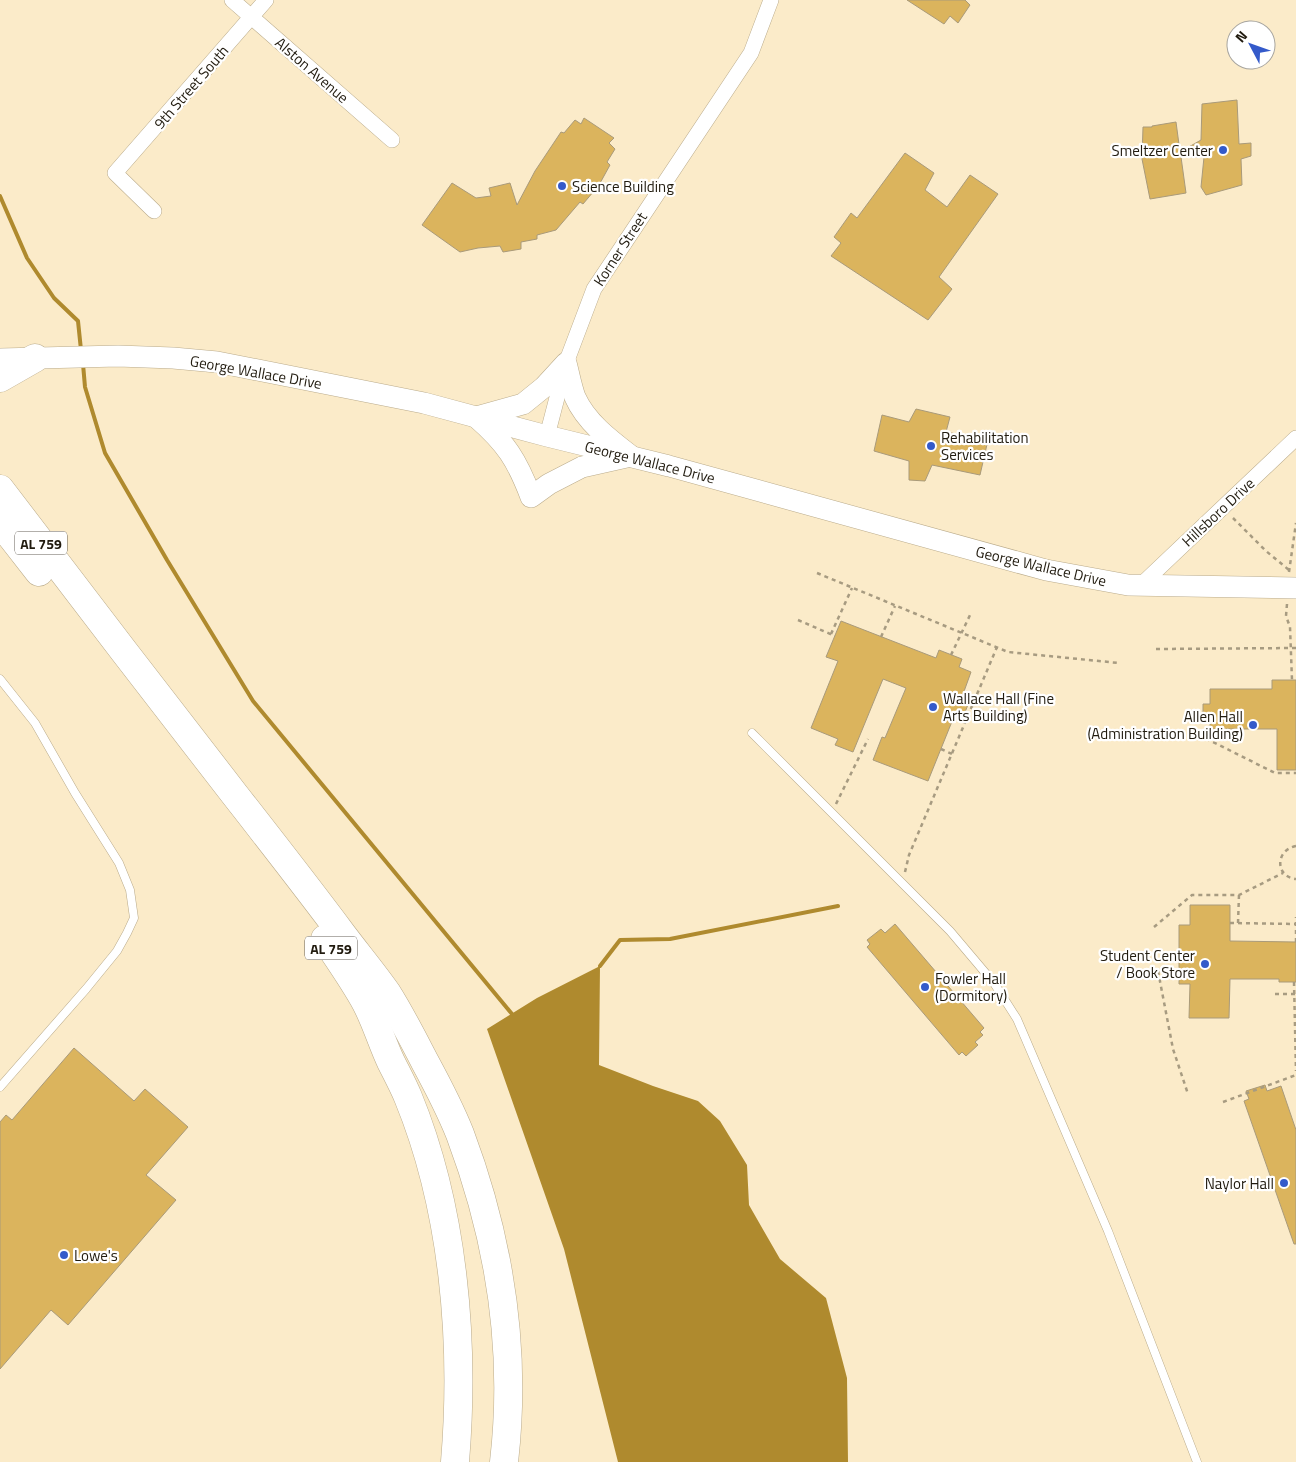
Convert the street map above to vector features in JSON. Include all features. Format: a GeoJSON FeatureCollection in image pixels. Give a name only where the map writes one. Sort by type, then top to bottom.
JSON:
{"type":"FeatureCollection","features":[{"type":"Feature","properties":{"kind":"highway"},"geometry":{"type":"LineString","coordinates":[[0,378],[35,358]]}},
{"type":"Feature","properties":{"kind":"highway","name":"AL 759"},"geometry":{"type":"LineString","coordinates":[[0,489],[388,994],[436,1082],[459,1133],[482,1200],[498,1272],[505,1327],[508,1378],[508,1413],[504,1462]]}},
{"type":"Feature","properties":{"kind":"highway","name":"AL 759"},"geometry":{"type":"LineString","coordinates":[[0,522],[276,873],[315,925],[366,1003],[407,1096],[422,1137],[441,1209],[448,1246],[457,1319],[459,1393],[455,1462]]}},
{"type":"Feature","properties":{"kind":"street","name":"Alston Avenue"},"geometry":{"type":"LineString","coordinates":[[232,0],[392,140]]}},
{"type":"Feature","properties":{"kind":"street","name":"9th Street South"},"geometry":{"type":"LineString","coordinates":[[154,211],[115,173],[266,0]]}},
{"type":"Feature","properties":{"kind":"street","name":"Korner Street"},"geometry":{"type":"LineString","coordinates":[[547,436],[566,363],[594,289],[751,53],[771,0]]}},
{"type":"Feature","properties":{"kind":"street","name":"George Wallace Drive"},"geometry":{"type":"LineString","coordinates":[[0,359],[118,356],[217,362],[424,403],[819,506],[1046,570],[1106,582],[1141,585],[1293,579]]}},
{"type":"Feature","properties":{"kind":"street"},"geometry":{"type":"LineString","coordinates":[[476,417],[523,404],[544,388],[566,363]]}},
{"type":"Feature","properties":{"kind":"street"},"geometry":{"type":"LineString","coordinates":[[566,363],[575,396],[581,408],[604,435],[631,456]]}},
{"type":"Feature","properties":{"kind":"street"},"geometry":{"type":"LineString","coordinates":[[476,417],[505,445],[521,473],[531,497],[550,484],[582,467],[631,456]]}},
{"type":"Feature","properties":{"kind":"street","name":"Hillsboro Drive"},"geometry":{"type":"LineString","coordinates":[[1141,585],[1296,438]]}},
{"type":"Feature","properties":{"kind":"lane"},"geometry":{"type":"LineString","coordinates":[[0,679],[35,723],[118,863],[130,890],[134,918],[128,933],[117,951],[86,990],[0,1087]]}},
{"type":"Feature","properties":{"kind":"lane"},"geometry":{"type":"LineString","coordinates":[[752,733],[950,931],[994,983],[1017,1019],[1108,1231],[1197,1462]]}},
{"type":"Feature","properties":{"kind":"path"},"geometry":{"type":"LineString","coordinates":[[1223,508],[1293,579]]}},
{"type":"Feature","properties":{"kind":"path"},"geometry":{"type":"LineString","coordinates":[[817,573],[1008,652],[1119,663]]}},
{"type":"Feature","properties":{"kind":"path"},"geometry":{"type":"LineString","coordinates":[[831,634],[852,588]]}},
{"type":"Feature","properties":{"kind":"path"},"geometry":{"type":"LineString","coordinates":[[882,636],[895,605]]}},
{"type":"Feature","properties":{"kind":"path"},"geometry":{"type":"LineString","coordinates":[[951,654],[971,613]]}},
{"type":"Feature","properties":{"kind":"path"},"geometry":{"type":"LineString","coordinates":[[798,620],[835,636]]}},
{"type":"Feature","properties":{"kind":"path"},"geometry":{"type":"LineString","coordinates":[[1290,637],[1296,637]]}},
{"type":"Feature","properties":{"kind":"path"},"geometry":{"type":"LineString","coordinates":[[903,883],[909,855],[997,647]]}},
{"type":"Feature","properties":{"kind":"path"},"geometry":{"type":"LineString","coordinates":[[1156,649],[1296,648]]}},
{"type":"Feature","properties":{"kind":"path"},"geometry":{"type":"LineString","coordinates":[[1202,732],[1209,740],[1275,773],[1296,773]]}},
{"type":"Feature","properties":{"kind":"path"},"geometry":{"type":"LineString","coordinates":[[832,812],[868,739]]}},
{"type":"Feature","properties":{"kind":"path"},"geometry":{"type":"LineString","coordinates":[[941,749],[952,754]]}},
{"type":"Feature","properties":{"kind":"path"},"geometry":{"type":"LineString","coordinates":[[1296,846],[1289,848],[1282,854],[1280,864],[1283,873],[1291,879],[1296,879]]}},
{"type":"Feature","properties":{"kind":"path"},"geometry":{"type":"LineString","coordinates":[[1154,927],[1192,895],[1239,895],[1283,873]]}},
{"type":"Feature","properties":{"kind":"path"},"geometry":{"type":"LineString","coordinates":[[1238,924],[1239,895]]}},
{"type":"Feature","properties":{"kind":"path"},"geometry":{"type":"LineString","coordinates":[[1296,917],[1296,942]]}},
{"type":"Feature","properties":{"kind":"path"},"geometry":{"type":"LineString","coordinates":[[1230,923],[1296,924]]}},
{"type":"Feature","properties":{"kind":"path"},"geometry":{"type":"LineString","coordinates":[[1158,971],[1173,1049],[1188,1094]]}},
{"type":"Feature","properties":{"kind":"path"},"geometry":{"type":"LineString","coordinates":[[1294,982],[1296,995],[1296,1071]]}},
{"type":"Feature","properties":{"kind":"path"},"geometry":{"type":"LineString","coordinates":[[1275,994],[1296,995]]}},
{"type":"Feature","properties":{"kind":"path"},"geometry":{"type":"LineString","coordinates":[[1223,1102],[1296,1075]]}},
{"type":"Feature","properties":{"kind":"shaded area"},"geometry":{"type":"Polygon","coordinates":[[[600,966],[599,1065],[698,1101],[720,1121],[747,1165],[749,1205],[780,1259],[826,1298],[847,1378],[848,1462],[618,1462],[564,1249],[487,1029],[537,998],[600,966]]]}},
{"type":"Feature","properties":{"kind":"building"},"geometry":{"type":"Polygon","coordinates":[[[907,0],[965,0],[970,5],[958,23],[950,16],[944,24],[907,0]]]}},
{"type":"Feature","properties":{"kind":"building","name":"Smeltzer Center"},"geometry":{"type":"Polygon","coordinates":[[[1237,100],[1239,144],[1251,143],[1251,156],[1241,159],[1242,185],[1206,195],[1201,187],[1204,157],[1181,157],[1186,193],[1150,199],[1142,159],[1143,127],[1176,122],[1180,152],[1201,140],[1202,104],[1237,100]]]}},
{"type":"Feature","properties":{"kind":"building","name":"Science Building"},"geometry":{"type":"Polygon","coordinates":[[[584,118],[614,138],[609,143],[615,149],[607,162],[610,165],[599,185],[583,204],[580,202],[556,230],[537,235],[537,239],[521,242],[521,249],[503,252],[500,246],[460,252],[422,225],[452,183],[476,198],[491,196],[489,188],[510,183],[517,205],[535,171],[561,132],[564,133],[575,120],[581,124],[584,118]]]}},
{"type":"Feature","properties":{"kind":"building"},"geometry":{"type":"Polygon","coordinates":[[[905,153],[934,173],[925,190],[947,207],[970,175],[998,194],[939,277],[952,289],[928,320],[831,256],[841,243],[834,237],[851,213],[857,218],[905,153]]]}},
{"type":"Feature","properties":{"kind":"building","name":"Rehabilitation Services"},"geometry":{"type":"Polygon","coordinates":[[[916,409],[950,417],[946,432],[988,440],[980,475],[932,465],[925,481],[909,480],[909,461],[874,451],[882,415],[909,422],[916,409]]]}},
{"type":"Feature","properties":{"kind":"building","name":"Wallace Hall (Fine Arts Building)"},"geometry":{"type":"Polygon","coordinates":[[[841,621],[936,658],[939,650],[962,659],[959,667],[971,672],[962,697],[970,700],[963,717],[955,714],[928,781],[873,760],[882,737],[885,738],[906,688],[883,679],[853,752],[835,745],[838,739],[811,728],[838,661],[826,657],[841,621]]]}},
{"type":"Feature","properties":{"kind":"building","name":"Allen Hall (Administration Building)"},"geometry":{"type":"Polygon","coordinates":[[[1272,680],[1296,680],[1296,770],[1277,770],[1277,729],[1210,729],[1210,722],[1203,722],[1203,704],[1210,704],[1210,689],[1272,689],[1272,680]]]}},
{"type":"Feature","properties":{"kind":"building","name":"Student Center / Book Store"},"geometry":{"type":"Polygon","coordinates":[[[1190,905],[1230,905],[1230,941],[1296,942],[1296,982],[1279,982],[1279,979],[1230,979],[1229,1018],[1189,1018],[1190,984],[1179,984],[1179,925],[1190,925],[1190,905]]]}},
{"type":"Feature","properties":{"kind":"building","name":"Fowler Hall (Dormitory)"},"geometry":{"type":"Polygon","coordinates":[[[895,924],[984,1028],[980,1032],[983,1035],[975,1042],[978,1045],[966,1056],[962,1052],[959,1055],[867,947],[870,944],[867,940],[881,929],[885,933],[895,924]]]}},
{"type":"Feature","properties":{"kind":"building","name":"Lowe's"},"geometry":{"type":"Polygon","coordinates":[[[74,1048],[134,1101],[145,1089],[188,1127],[146,1175],[176,1200],[68,1325],[51,1310],[0,1369],[0,1122],[6,1115],[12,1120],[74,1048]]]}},
{"type":"Feature","properties":{"kind":"building","name":"Naylor Hall"},"geometry":{"type":"Polygon","coordinates":[[[1265,1085],[1267,1091],[1281,1086],[1296,1130],[1296,1244],[1294,1244],[1244,1101],[1249,1099],[1246,1091],[1265,1085]]]}},
{"type":"Feature","properties":{"kind":"waterway"},"geometry":{"type":"LineString","coordinates":[[0,196],[27,258],[54,298],[78,321],[81,350]]}},
{"type":"Feature","properties":{"kind":"waterway"},"geometry":{"type":"LineString","coordinates":[[83,364],[85,387],[105,453],[167,560],[253,701],[512,1014]]}},
{"type":"Feature","properties":{"kind":"waterway"},"geometry":{"type":"LineString","coordinates":[[600,966],[620,940],[670,939],[838,906]]}},
{"type":"Feature","properties":{"kind":"place","name":"Smeltzer Center"},"geometry":{"type":"Point","coordinates":[1223,150]}},
{"type":"Feature","properties":{"kind":"place","name":"Science Building"},"geometry":{"type":"Point","coordinates":[562,186]}},
{"type":"Feature","properties":{"kind":"place","name":"Rehabilitation Services"},"geometry":{"type":"Point","coordinates":[931,446]}},
{"type":"Feature","properties":{"kind":"place","name":"Wallace Hall (Fine Arts Building)"},"geometry":{"type":"Point","coordinates":[933,707]}},
{"type":"Feature","properties":{"kind":"place","name":"Allen Hall (Administration Building)"},"geometry":{"type":"Point","coordinates":[1253,725]}},
{"type":"Feature","properties":{"kind":"place","name":"Student Center / Book Store"},"geometry":{"type":"Point","coordinates":[1205,964]}},
{"type":"Feature","properties":{"kind":"place","name":"Fowler Hall (Dormitory)"},"geometry":{"type":"Point","coordinates":[925,987]}},
{"type":"Feature","properties":{"kind":"place","name":"Naylor Hall"},"geometry":{"type":"Point","coordinates":[1284,1183]}},
{"type":"Feature","properties":{"kind":"place","name":"Lowe's"},"geometry":{"type":"Point","coordinates":[64,1255]}}]}
